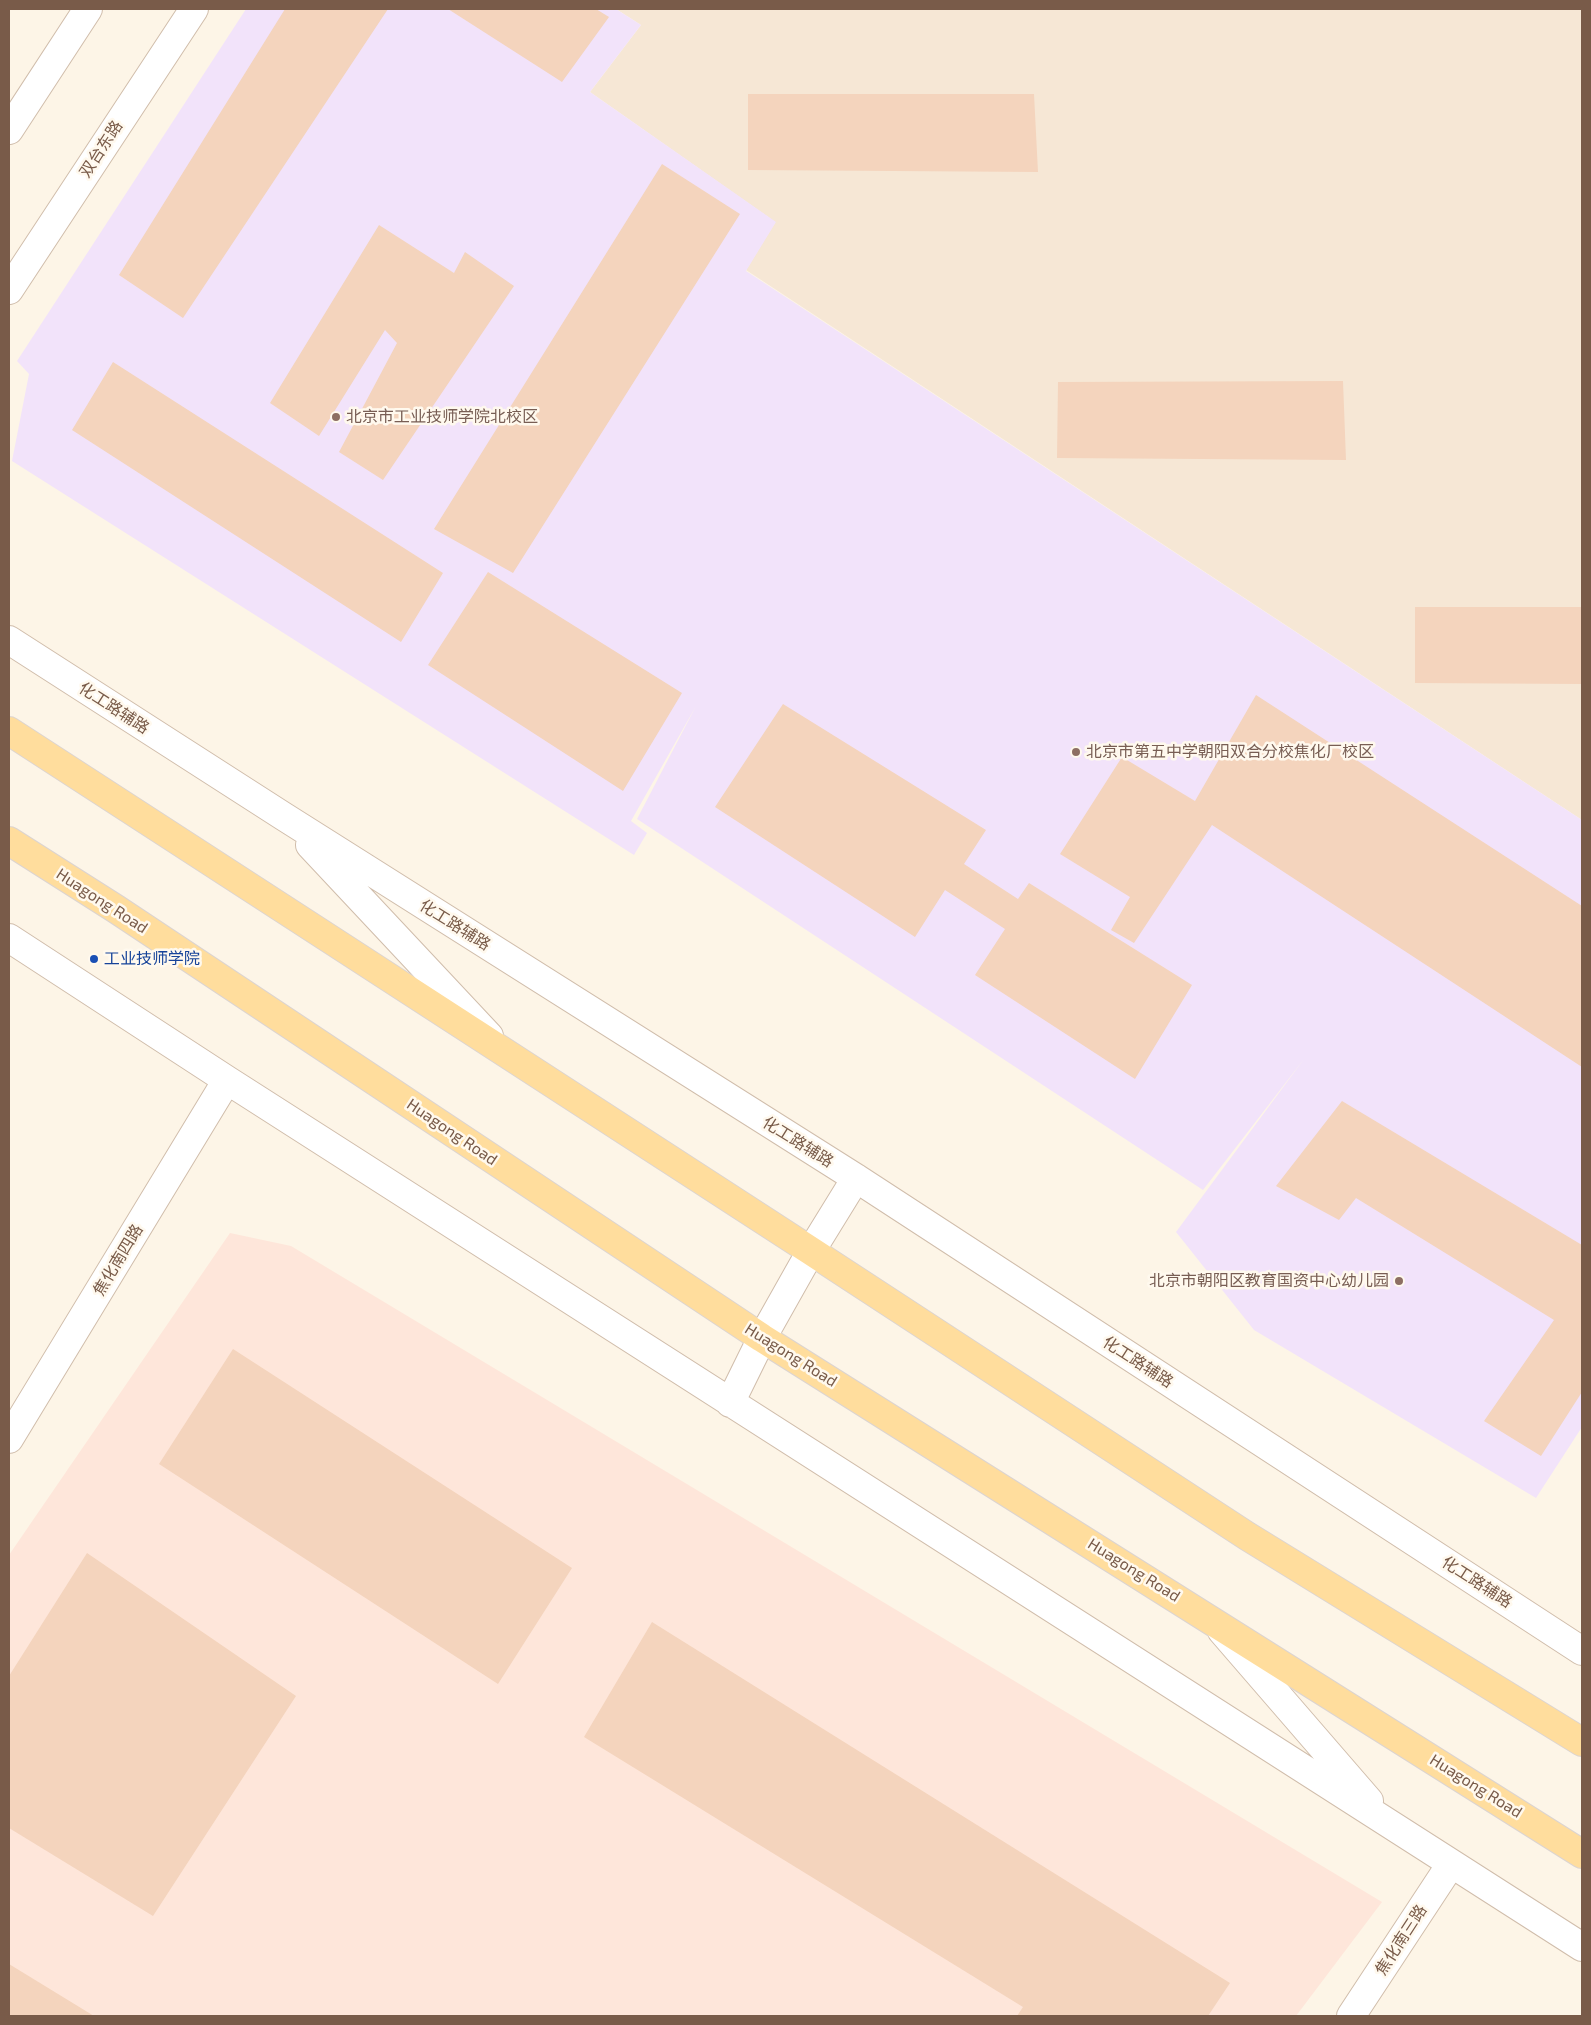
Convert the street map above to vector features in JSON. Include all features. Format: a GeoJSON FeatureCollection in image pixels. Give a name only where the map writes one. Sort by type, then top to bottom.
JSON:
{"type":"FeatureCollection","features":[{"type":"Feature","properties":{"kind":"main road"},"geometry":{"type":"LineString","coordinates":[[9,731],[1247,1536],[1582,1742]]}},
{"type":"Feature","properties":{"kind":"main road","name":"Huagong Road"},"geometry":{"type":"LineString","coordinates":[[9,841],[125,915],[762,1338],[1582,1854]]}},
{"type":"Feature","properties":{"kind":"street"},"geometry":{"type":"LineString","coordinates":[[9,130],[88,9]]}},
{"type":"Feature","properties":{"kind":"street","name":"双台东路"},"geometry":{"type":"LineString","coordinates":[[9,290],[194,9]]}},
{"type":"Feature","properties":{"kind":"street","name":"化工路辅路"},"geometry":{"type":"LineString","coordinates":[[9,640],[282,816],[856,1178],[1582,1651]]}},
{"type":"Feature","properties":{"kind":"street"},"geometry":{"type":"LineString","coordinates":[[282,816],[502,1050]]}},
{"type":"Feature","properties":{"kind":"street"},"geometry":{"type":"LineString","coordinates":[[9,938],[730,1403],[1582,1947]]}},
{"type":"Feature","properties":{"kind":"street","name":"焦化南四路"},"geometry":{"type":"LineString","coordinates":[[9,1439],[227,1080]]}},
{"type":"Feature","properties":{"kind":"street"},"geometry":{"type":"LineString","coordinates":[[730,1403],[762,1338],[811,1251],[856,1178]]}},
{"type":"Feature","properties":{"kind":"street"},"geometry":{"type":"LineString","coordinates":[[1212,1620],[1389,1825]]}},
{"type":"Feature","properties":{"kind":"street","name":"焦化南三路"},"geometry":{"type":"LineString","coordinates":[[1351,2016],[1451,1864]]}},
{"type":"Feature","properties":{"kind":"shaded area"},"geometry":{"type":"Polygon","coordinates":[[[246,9],[616,9],[641,25],[590,92],[776,222],[746,271],[1582,820],[1582,1427],[1536,1498],[1254,1330],[1176,1232],[1304,1059],[1203,1190],[637,819],[696,706],[631,821],[647,833],[634,855],[12,461],[29,374],[17,361],[246,9]]]}},
{"type":"Feature","properties":{"kind":"shaded area"},"geometry":{"type":"Polygon","coordinates":[[[616,9],[1582,9],[1582,820],[746,270],[775,222],[590,92],[641,25],[616,9]]]}},
{"type":"Feature","properties":{"kind":"shaded area"},"geometry":{"type":"Polygon","coordinates":[[[230,1233],[291,1246],[1382,1902],[1296,2016],[9,2016],[9,1555],[230,1233]]]}},
{"type":"Feature","properties":{"kind":"building"},"geometry":{"type":"Polygon","coordinates":[[[285,9],[388,9],[183,318],[119,275],[285,9]]]}},
{"type":"Feature","properties":{"kind":"building"},"geometry":{"type":"Polygon","coordinates":[[[448,9],[596,9],[609,17],[562,82],[448,9]]]}},
{"type":"Feature","properties":{"kind":"building"},"geometry":{"type":"Polygon","coordinates":[[[748,94],[1034,94],[1038,172],[748,170],[748,94]]]}},
{"type":"Feature","properties":{"kind":"building"},"geometry":{"type":"Polygon","coordinates":[[[662,164],[740,214],[513,573],[434,529],[662,164]]]}},
{"type":"Feature","properties":{"kind":"building"},"geometry":{"type":"Polygon","coordinates":[[[379,225],[454,273],[465,252],[514,286],[383,480],[339,452],[397,343],[385,330],[319,436],[270,403],[379,225]]]}},
{"type":"Feature","properties":{"kind":"building"},"geometry":{"type":"Polygon","coordinates":[[[113,362],[443,573],[401,642],[72,430],[113,362]]]}},
{"type":"Feature","properties":{"kind":"building"},"geometry":{"type":"Polygon","coordinates":[[[1343,381],[1346,460],[1057,458],[1058,382],[1343,381]]]}},
{"type":"Feature","properties":{"kind":"building"},"geometry":{"type":"Polygon","coordinates":[[[488,572],[682,693],[623,791],[428,665],[488,572]]]}},
{"type":"Feature","properties":{"kind":"building"},"geometry":{"type":"Polygon","coordinates":[[[1415,607],[1582,607],[1582,684],[1415,683],[1415,607]]]}},
{"type":"Feature","properties":{"kind":"building"},"geometry":{"type":"Polygon","coordinates":[[[1256,695],[1582,906],[1582,1067],[1212,825],[1134,943],[1111,930],[1130,897],[1060,854],[1122,757],[1195,801],[1256,695]]]}},
{"type":"Feature","properties":{"kind":"building"},"geometry":{"type":"Polygon","coordinates":[[[783,704],[986,830],[964,864],[1018,899],[1029,883],[1192,985],[1135,1079],[975,975],[1005,929],[945,890],[915,937],[715,807],[783,704]]]}},
{"type":"Feature","properties":{"kind":"building"},"geometry":{"type":"Polygon","coordinates":[[[1342,1101],[1582,1245],[1582,1392],[1541,1456],[1484,1421],[1554,1320],[1356,1198],[1339,1220],[1276,1186],[1342,1101]]]}},
{"type":"Feature","properties":{"kind":"building"},"geometry":{"type":"Polygon","coordinates":[[[233,1349],[572,1568],[498,1684],[159,1464],[233,1349]]]}},
{"type":"Feature","properties":{"kind":"building"},"geometry":{"type":"Polygon","coordinates":[[[87,1553],[296,1696],[153,1916],[9,1828],[9,1676],[87,1553]]]}},
{"type":"Feature","properties":{"kind":"building"},"geometry":{"type":"Polygon","coordinates":[[[652,1622],[1230,1983],[1208,2016],[1017,2016],[1023,2007],[584,1737],[652,1622]]]}},
{"type":"Feature","properties":{"kind":"building"},"geometry":{"type":"Polygon","coordinates":[[[9,1964],[94,2016],[9,2016],[9,1964]]]}},
{"type":"Feature","properties":{"kind":"place","name":"北京市工业技师学院北校区"},"geometry":{"type":"Point","coordinates":[336,417]}},
{"type":"Feature","properties":{"kind":"place","name":"北京市第五中学朝阳双合分校焦化厂校区"},"geometry":{"type":"Point","coordinates":[1076,752]}},
{"type":"Feature","properties":{"kind":"place","name":"工业技师学院"},"geometry":{"type":"Point","coordinates":[94,959]}},
{"type":"Feature","properties":{"kind":"place","name":"北京市朝阳区教育国资中心幼儿园"},"geometry":{"type":"Point","coordinates":[1399,1281]}}]}
